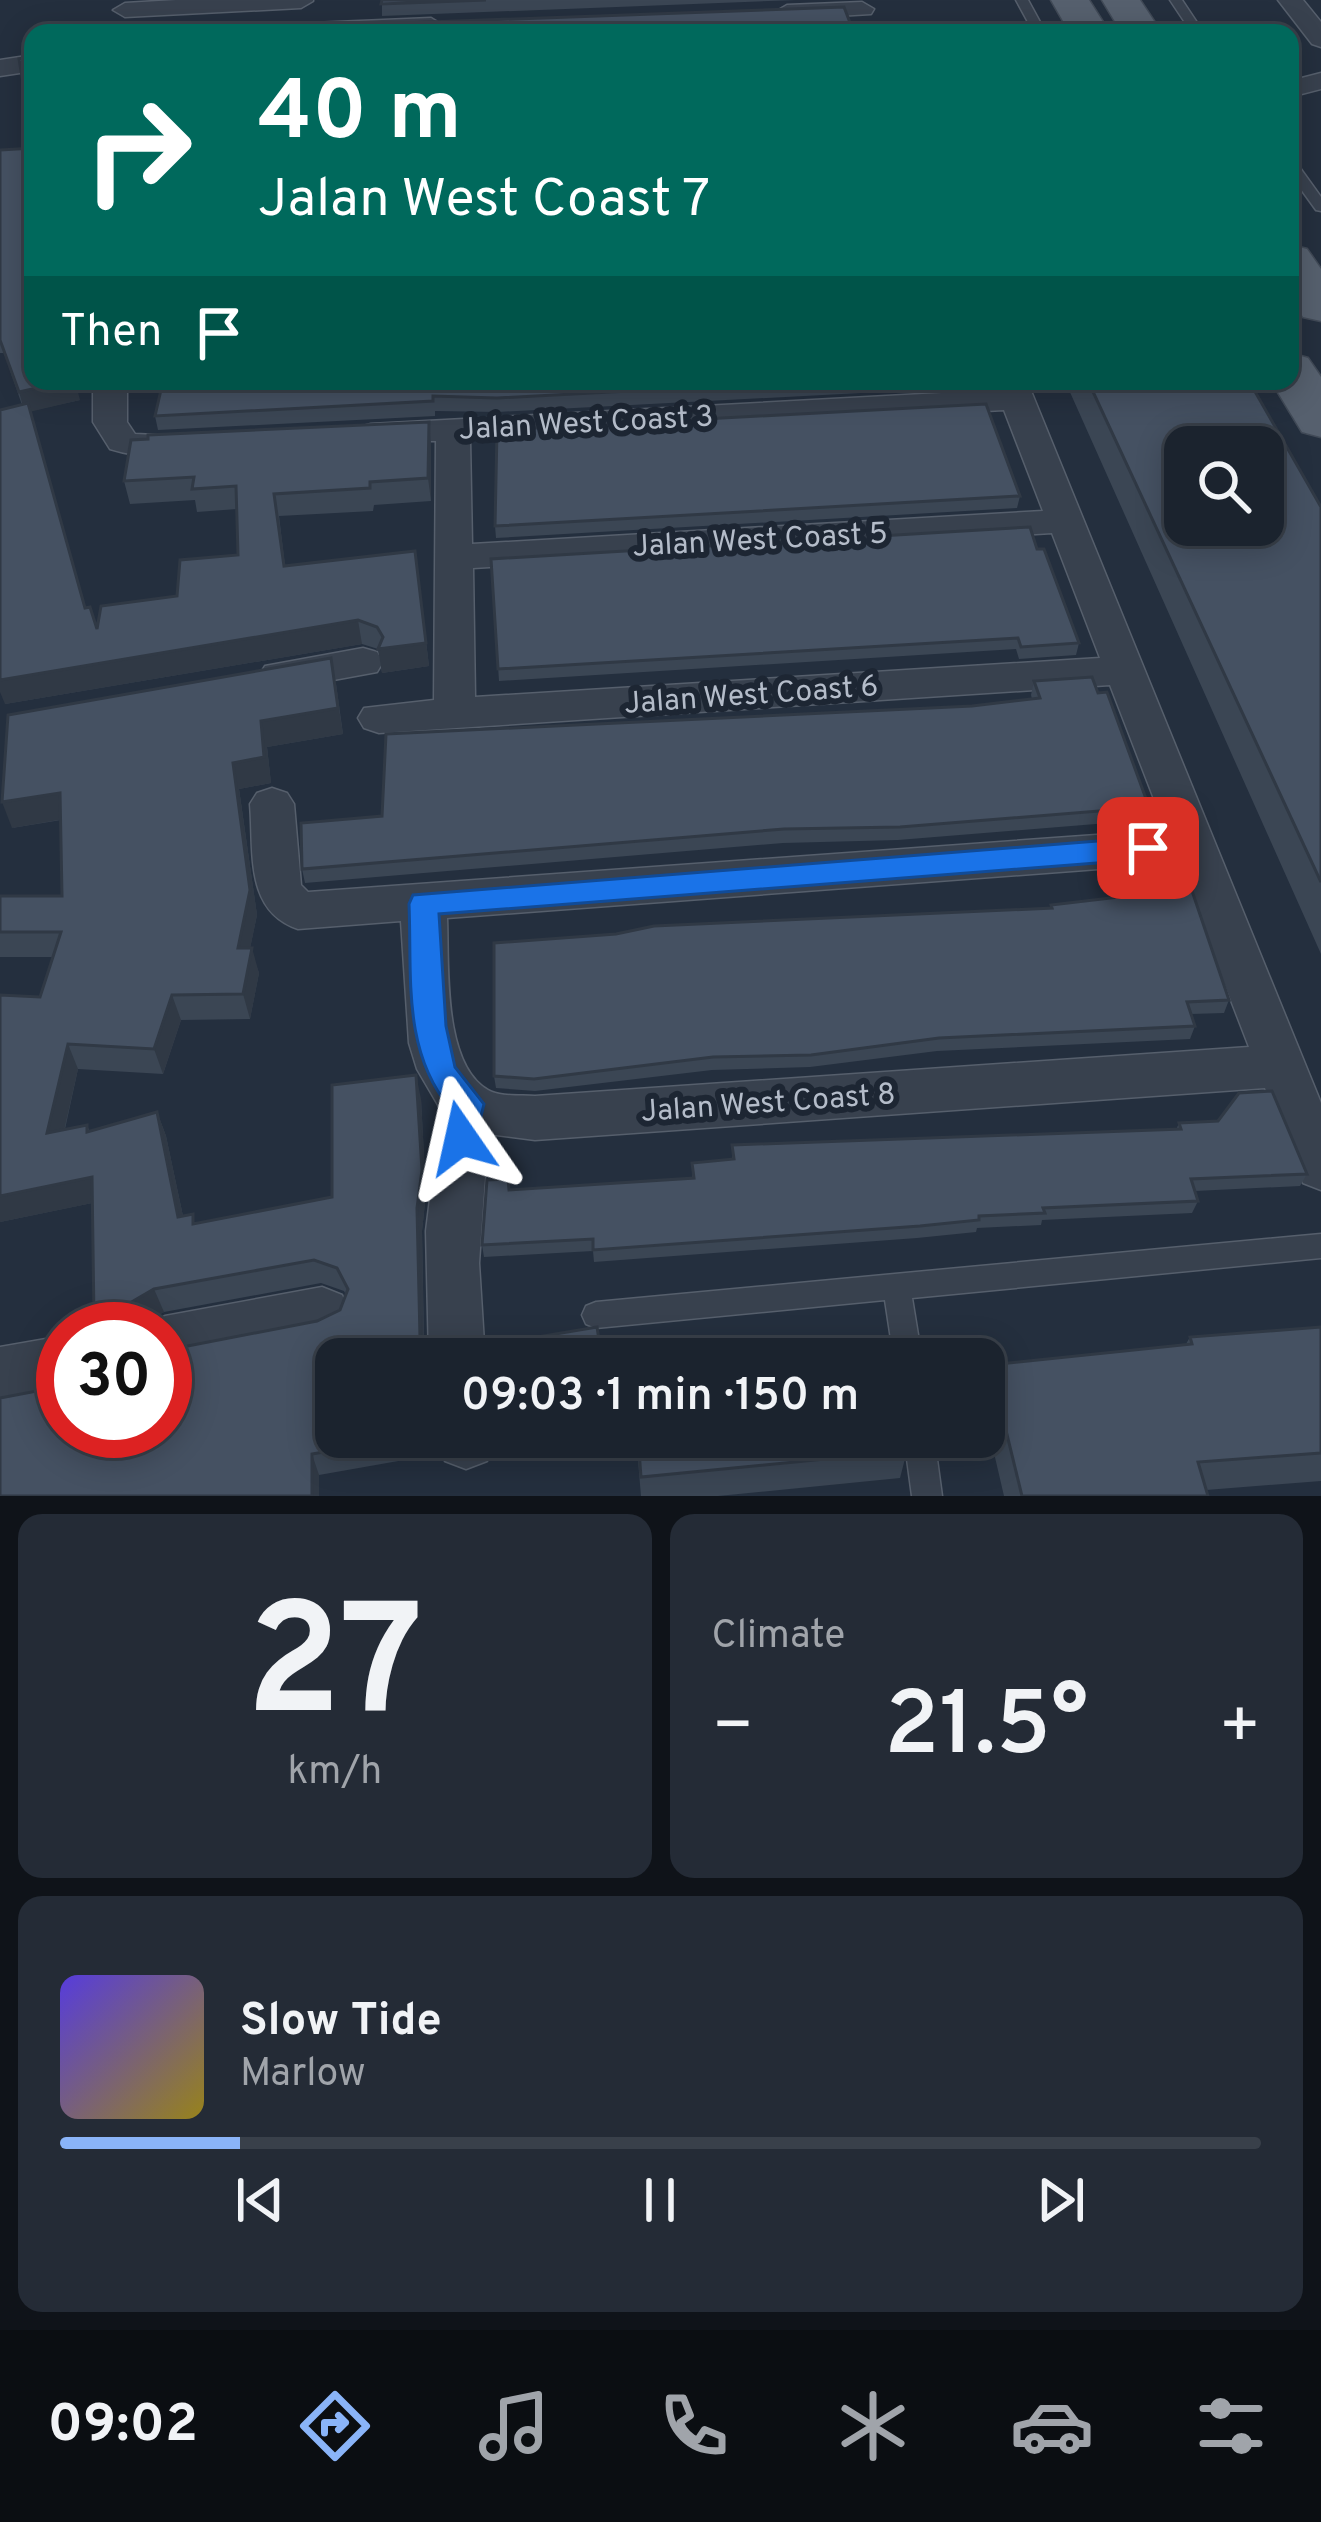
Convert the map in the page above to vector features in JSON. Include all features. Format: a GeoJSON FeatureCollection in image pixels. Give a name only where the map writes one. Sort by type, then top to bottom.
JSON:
{"type":"FeatureCollection","features":[{"type":"Feature","properties":{"kind":"main road"},"geometry":{"type":"LineString","coordinates":[[1299,273],[1321,306]]}},
{"type":"Feature","properties":{"kind":"main road"},"geometry":{"type":"LineString","coordinates":[[1299,384],[1321,421]]}},
{"type":"Feature","properties":{"kind":"street"},"geometry":{"type":"LineString","coordinates":[[1290,0],[1321,38]]}},
{"type":"Feature","properties":{"kind":"street"},"geometry":{"type":"LineString","coordinates":[[126,14],[302,2]]}},
{"type":"Feature","properties":{"kind":"street"},"geometry":{"type":"LineString","coordinates":[[768,13],[864,14]]}},
{"type":"Feature","properties":{"kind":"street"},"geometry":{"type":"LineString","coordinates":[[109,390],[105,424],[121,441],[155,446],[224,442]]}},
{"type":"Feature","properties":{"kind":"street"},"geometry":{"type":"LineString","coordinates":[[1013,390],[1321,1167]]}},
{"type":"Feature","properties":{"kind":"street","name":"Jalan West Coast 3"},"geometry":{"type":"LineString","coordinates":[[338,436],[1013,390]]}},
{"type":"Feature","properties":{"kind":"street"},"geometry":{"type":"LineString","coordinates":[[453,430],[455,713]]}},
{"type":"Feature","properties":{"kind":"street","name":"Jalan West Coast 5"},"geometry":{"type":"LineString","coordinates":[[454,557],[1065,521]]}},
{"type":"Feature","properties":{"kind":"street"},"geometry":{"type":"LineString","coordinates":[[232,684],[363,662]]}},
{"type":"Feature","properties":{"kind":"street","name":"Jalan West Coast 6"},"geometry":{"type":"LineString","coordinates":[[379,718],[1124,670]]}},
{"type":"Feature","properties":{"kind":"street"},"geometry":{"type":"LineString","coordinates":[[272,804],[279,892],[298,911],[1193,844]]}},
{"type":"Feature","properties":{"kind":"street"},"geometry":{"type":"LineString","coordinates":[[424,904],[430,1026],[441,1073],[467,1104],[455,1172],[450,1297],[455,1338]]}},
{"type":"Feature","properties":{"kind":"street","name":"Jalan West Coast 8"},"geometry":{"type":"LineString","coordinates":[[467,1104],[495,1115],[536,1118],[1281,1066]]}},
{"type":"Feature","properties":{"kind":"street"},"geometry":{"type":"LineString","coordinates":[[192,1338],[322,1313]]}},
{"type":"Feature","properties":{"kind":"street"},"geometry":{"type":"LineString","coordinates":[[0,1375],[36,1368]]}},
{"type":"Feature","properties":{"kind":"lane"},"geometry":{"type":"LineString","coordinates":[[1299,176],[1321,207]]}},
{"type":"Feature","properties":{"kind":"lane"},"geometry":{"type":"LineString","coordinates":[[596,1315],[1321,1246]]}},
{"type":"Feature","properties":{"kind":"lane"},"geometry":{"type":"LineString","coordinates":[[897,1286],[905,1338]]}},
{"type":"Feature","properties":{"kind":"lane"},"geometry":{"type":"LineString","coordinates":[[922,1458],[927,1496]]}},
{"type":"Feature","properties":{"kind":"building"},"geometry":{"type":"Polygon","coordinates":[[[382,0],[486,0],[381,4],[382,0]]]}},
{"type":"Feature","properties":{"kind":"building"},"geometry":{"type":"Polygon","coordinates":[[[844,7],[851,24],[375,24],[844,7]]]}},
{"type":"Feature","properties":{"kind":"building"},"geometry":{"type":"Polygon","coordinates":[[[24,149],[24,390],[28,390],[19,392],[0,340],[0,150],[24,149]]]}},
{"type":"Feature","properties":{"kind":"building"},"geometry":{"type":"Polygon","coordinates":[[[161,390],[646,390],[497,398],[433,396],[433,401],[155,416],[161,390]]]}},
{"type":"Feature","properties":{"kind":"building"},"geometry":{"type":"Polygon","coordinates":[[[1092,390],[1254,390],[1275,426],[1164,426],[1164,544],[1092,390]]]}},
{"type":"Feature","properties":{"kind":"building"},"geometry":{"type":"Polygon","coordinates":[[[28,403],[85,608],[90,607],[97,629],[101,606],[177,596],[180,560],[238,555],[236,486],[192,489],[194,477],[124,481],[131,440],[148,439],[148,435],[429,422],[428,478],[370,482],[370,488],[274,494],[284,566],[415,551],[426,643],[378,649],[383,637],[377,627],[358,620],[0,680],[0,410],[28,403]]]}},
{"type":"Feature","properties":{"kind":"building"},"geometry":{"type":"Polygon","coordinates":[[[986,404],[1020,496],[495,526],[497,430],[986,404]]]}},
{"type":"Feature","properties":{"kind":"building"},"geometry":{"type":"Polygon","coordinates":[[[1284,442],[1321,507],[1321,882],[1165,546],[1284,546],[1284,442]]]}},
{"type":"Feature","properties":{"kind":"building"},"geometry":{"type":"Polygon","coordinates":[[[1030,527],[1037,549],[1044,549],[1079,643],[1021,647],[1018,638],[498,669],[491,559],[1030,527]]]}},
{"type":"Feature","properties":{"kind":"building"},"geometry":{"type":"Polygon","coordinates":[[[331,658],[338,708],[261,721],[264,757],[233,763],[250,890],[238,948],[252,948],[243,994],[172,995],[154,1049],[68,1044],[47,1133],[87,1125],[87,1132],[157,1112],[178,1217],[193,1214],[193,1224],[332,1197],[332,1085],[416,1075],[422,1170],[417,1208],[422,1338],[315,1338],[312,1496],[0,1496],[0,1398],[36,1391],[36,1458],[192,1458],[192,1345],[317,1321],[340,1310],[348,1289],[337,1268],[314,1260],[154,1289],[132,1302],[94,1302],[92,1177],[0,1196],[0,995],[40,997],[61,932],[0,932],[0,896],[62,896],[60,793],[2,802],[8,715],[331,658]]]}},
{"type":"Feature","properties":{"kind":"building"},"geometry":{"type":"Polygon","coordinates":[[[1092,677],[1098,693],[1107,692],[1149,807],[900,827],[784,829],[302,869],[301,823],[382,816],[386,734],[972,706],[1040,698],[1034,681],[1092,677]]]}},
{"type":"Feature","properties":{"kind":"building"},"geometry":{"type":"Polygon","coordinates":[[[1190,885],[1229,1000],[1187,1002],[1195,1026],[939,1038],[811,1055],[713,1057],[534,1079],[494,1076],[494,943],[616,934],[654,926],[1052,908],[1153,893],[1151,887],[1190,885]]]}},
{"type":"Feature","properties":{"kind":"building"},"geometry":{"type":"Polygon","coordinates":[[[1272,1091],[1307,1174],[1191,1179],[1198,1201],[1043,1208],[1045,1213],[979,1216],[979,1220],[920,1226],[593,1250],[593,1239],[482,1245],[487,1180],[508,1179],[509,1190],[694,1178],[692,1163],[734,1159],[732,1145],[1181,1129],[1179,1123],[1218,1121],[1239,1093],[1272,1091]]]}},
{"type":"Feature","properties":{"kind":"building"},"geometry":{"type":"Polygon","coordinates":[[[597,1327],[599,1338],[531,1338],[597,1327]]]}},
{"type":"Feature","properties":{"kind":"building"},"geometry":{"type":"Polygon","coordinates":[[[1321,1327],[1321,1453],[1198,1462],[1208,1496],[1022,1496],[1005,1426],[1005,1363],[1192,1344],[1190,1337],[1321,1327]]]}},
{"type":"Feature","properties":{"kind":"building"},"geometry":{"type":"Polygon","coordinates":[[[640,1458],[835,1458],[641,1477],[640,1458]]]}},
{"type":"Feature","properties":{"kind":"route"},"geometry":{"type":"LineString","coordinates":[[461,1138],[467,1104],[441,1073],[430,1026],[424,904],[1148,848]]}}]}
